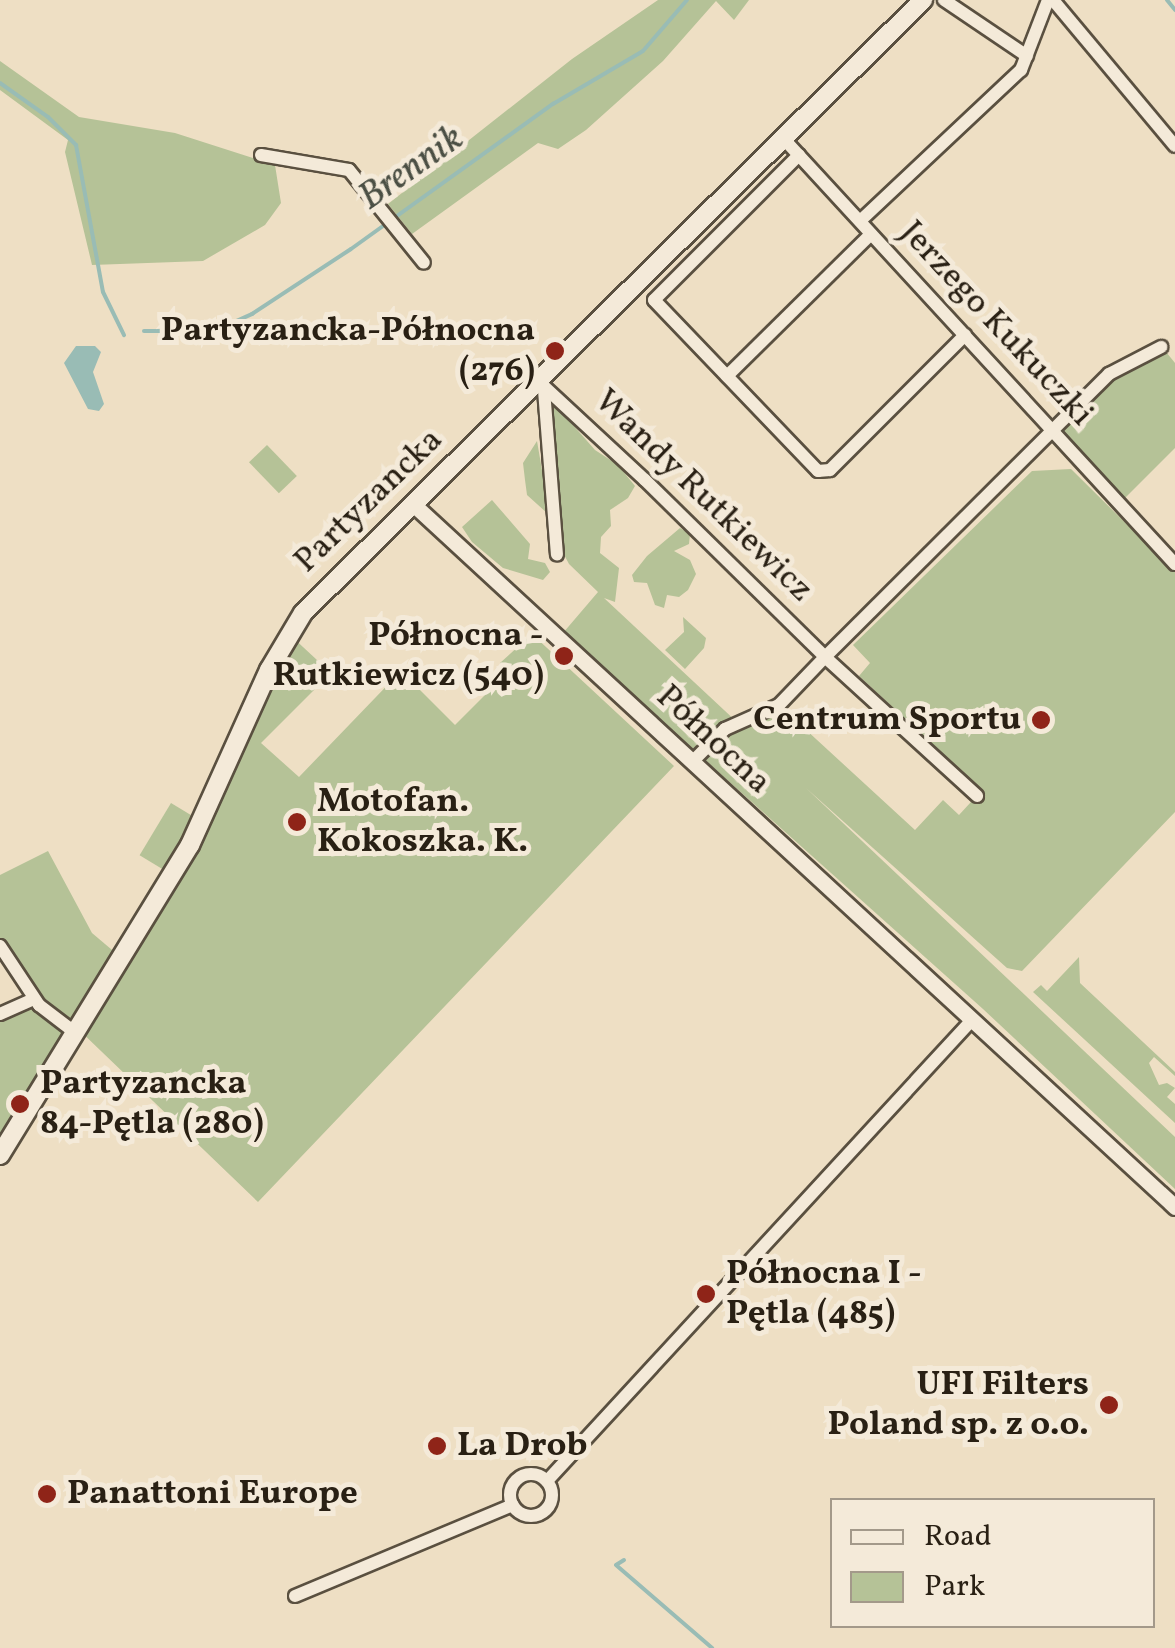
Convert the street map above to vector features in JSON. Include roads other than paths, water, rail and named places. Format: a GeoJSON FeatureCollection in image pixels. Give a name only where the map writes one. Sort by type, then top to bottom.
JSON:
{"type":"FeatureCollection","features":[{"type":"Feature","properties":{"kind":"main road","name":"Partyzancka"},"geometry":{"type":"LineString","coordinates":[[0,1155],[190,844],[269,670],[303,613],[541,385],[912,3]]}},
{"type":"Feature","properties":{"kind":"street"},"geometry":{"type":"LineString","coordinates":[[944,0],[1027,56]]}},
{"type":"Feature","properties":{"kind":"street"},"geometry":{"type":"LineString","coordinates":[[860,221],[1020,70],[1050,0],[1175,146]]}},
{"type":"Feature","properties":{"kind":"street","name":"Jerzego Kukuczki"},"geometry":{"type":"LineString","coordinates":[[783,138],[1053,429],[1171,544],[1175,564]]}},
{"type":"Feature","properties":{"kind":"street"},"geometry":{"type":"LineString","coordinates":[[261,156],[349,170],[424,263]]}},
{"type":"Feature","properties":{"kind":"street"},"geometry":{"type":"LineString","coordinates":[[799,156],[654,300],[818,470],[830,470],[964,335]]}},
{"type":"Feature","properties":{"kind":"street"},"geometry":{"type":"LineString","coordinates":[[727,376],[872,234]]}},
{"type":"Feature","properties":{"kind":"street"},"geometry":{"type":"LineString","coordinates":[[692,762],[719,734],[779,705],[1108,374],[1161,347]]}},
{"type":"Feature","properties":{"kind":"street"},"geometry":{"type":"LineString","coordinates":[[541,385],[557,554]]}},
{"type":"Feature","properties":{"kind":"street","name":"Wandy Rutkiewicz"},"geometry":{"type":"LineString","coordinates":[[541,385],[646,480],[824,657],[977,796]]}},
{"type":"Feature","properties":{"kind":"street","name":"Północna"},"geometry":{"type":"LineString","coordinates":[[414,504],[1175,1208]]}},
{"type":"Feature","properties":{"kind":"street"},"geometry":{"type":"LineString","coordinates":[[0,946],[34,999],[73,1031]]}},
{"type":"Feature","properties":{"kind":"street"},"geometry":{"type":"LineString","coordinates":[[0,1014],[34,999]]}},
{"type":"Feature","properties":{"kind":"street"},"geometry":{"type":"LineString","coordinates":[[547,1481],[972,1020]]}},
{"type":"Feature","properties":{"kind":"street"},"geometry":{"type":"LineString","coordinates":[[535,1474],[547,1481],[551,1501],[543,1512],[523,1514],[512,1505],[512,1485],[522,1476],[535,1474]]}},
{"type":"Feature","properties":{"kind":"street"},"geometry":{"type":"LineString","coordinates":[[296,1596],[512,1505]]}},
{"type":"Feature","properties":{"kind":"water"},"geometry":{"type":"Polygon","coordinates":[[[76,346],[95,346],[101,352],[93,372],[104,404],[99,411],[88,409],[64,363],[76,346]]]}},
{"type":"Feature","properties":{"kind":"waterway","name":"Brennik"},"geometry":{"type":"LineString","coordinates":[[144,331],[214,331],[252,314],[351,249],[553,104],[643,51],[687,0]]}},
{"type":"Feature","properties":{"kind":"waterway"},"geometry":{"type":"LineString","coordinates":[[1167,0],[1175,10]]}},
{"type":"Feature","properties":{"kind":"waterway","name":"Brennik"},"geometry":{"type":"LineString","coordinates":[[0,83],[48,117],[76,145],[103,292],[124,335]]}},
{"type":"Feature","properties":{"kind":"waterway"},"geometry":{"type":"LineString","coordinates":[[624,1560],[616,1565],[712,1648]]}},
{"type":"Feature","properties":{"kind":"place","name":"Partyzancka-Północna (276)"},"geometry":{"type":"Point","coordinates":[555,351]}},
{"type":"Feature","properties":{"kind":"place","name":"Północna - Rutkiewicz (540)"},"geometry":{"type":"Point","coordinates":[564,656]}},
{"type":"Feature","properties":{"kind":"place","name":"Centrum Sportu"},"geometry":{"type":"Point","coordinates":[1041,720]}},
{"type":"Feature","properties":{"kind":"place","name":"Motofan. Kokoszka. K."},"geometry":{"type":"Point","coordinates":[297,822]}},
{"type":"Feature","properties":{"kind":"place","name":"Partyzancka 84-Pętla (280)"},"geometry":{"type":"Point","coordinates":[20,1104]}},
{"type":"Feature","properties":{"kind":"place","name":"Północna I - Pętla (485)"},"geometry":{"type":"Point","coordinates":[706,1294]}},
{"type":"Feature","properties":{"kind":"place","name":"UFI Filters Poland sp. z o.o."},"geometry":{"type":"Point","coordinates":[1109,1405]}},
{"type":"Feature","properties":{"kind":"place","name":"La Drob"},"geometry":{"type":"Point","coordinates":[437,1446]}},
{"type":"Feature","properties":{"kind":"place","name":"Panattoni Europe"},"geometry":{"type":"Point","coordinates":[47,1494]}}]}
